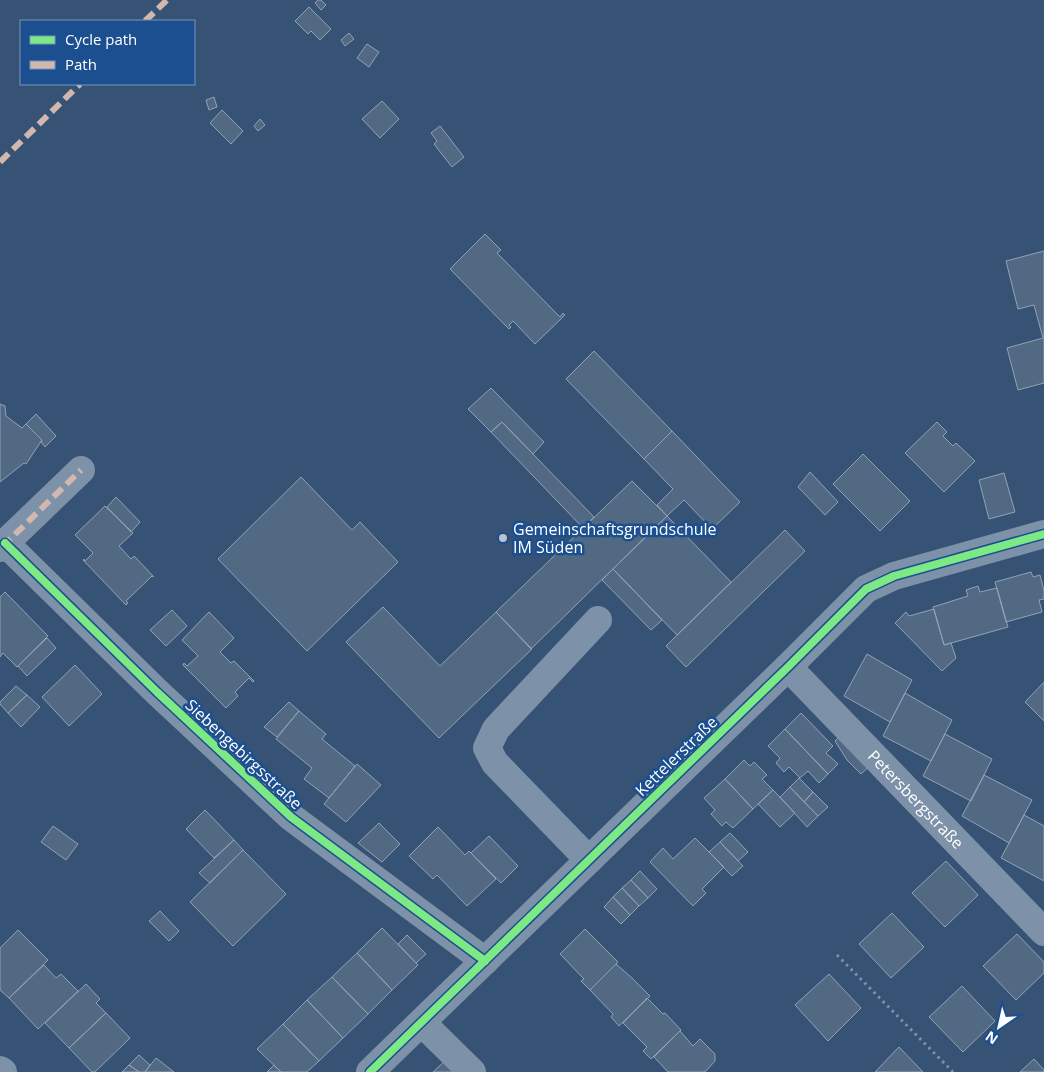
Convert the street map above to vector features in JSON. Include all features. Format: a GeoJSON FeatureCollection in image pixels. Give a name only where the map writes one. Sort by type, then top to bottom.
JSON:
{"type":"FeatureCollection","features":[{"type":"Feature","properties":{"kind":"street"},"geometry":{"type":"LineString","coordinates":[[3,546],[81,470]]}},
{"type":"Feature","properties":{"kind":"street","name":"Kettelerstraße"},"geometry":{"type":"LineString","coordinates":[[370,1072],[866,589],[894,576],[1044,534]]}},
{"type":"Feature","properties":{"kind":"street","name":"Siebengebirgsstraße"},"geometry":{"type":"LineString","coordinates":[[3,546],[291,817],[485,961]]}},
{"type":"Feature","properties":{"kind":"street"},"geometry":{"type":"LineString","coordinates":[[589,860],[495,763],[487,748],[496,729],[598,620]]}},
{"type":"Feature","properties":{"kind":"street","name":"Petersbergstraße"},"geometry":{"type":"LineString","coordinates":[[788,667],[1044,932]]}},
{"type":"Feature","properties":{"kind":"street"},"geometry":{"type":"LineString","coordinates":[[422,1022],[472,1072]]}},
{"type":"Feature","properties":{"kind":"path"},"geometry":{"type":"LineString","coordinates":[[838,955],[953,1072]]}},
{"type":"Feature","properties":{"kind":"building"},"geometry":{"type":"Polygon","coordinates":[[[321,0],[326,5],[321,10],[315,3],[321,0]]]}},
{"type":"Feature","properties":{"kind":"building"},"geometry":{"type":"Polygon","coordinates":[[[309,7],[331,29],[320,40],[311,31],[308,34],[295,21],[309,7]]]}},
{"type":"Feature","properties":{"kind":"building"},"geometry":{"type":"Polygon","coordinates":[[[349,33],[354,39],[345,46],[341,40],[349,33]]]}},
{"type":"Feature","properties":{"kind":"building"},"geometry":{"type":"Polygon","coordinates":[[[367,44],[379,52],[369,67],[357,58],[367,44]]]}},
{"type":"Feature","properties":{"kind":"building"},"geometry":{"type":"Polygon","coordinates":[[[214,97],[217,107],[209,110],[206,100],[214,97]]]}},
{"type":"Feature","properties":{"kind":"building"},"geometry":{"type":"Polygon","coordinates":[[[382,101],[399,119],[380,138],[362,119],[382,101]]]}},
{"type":"Feature","properties":{"kind":"building"},"geometry":{"type":"Polygon","coordinates":[[[222,110],[243,131],[231,144],[210,123],[222,110]]]}},
{"type":"Feature","properties":{"kind":"building"},"geometry":{"type":"Polygon","coordinates":[[[260,119],[265,125],[258,131],[254,126],[260,119]]]}},
{"type":"Feature","properties":{"kind":"building"},"geometry":{"type":"Polygon","coordinates":[[[440,126],[464,157],[452,167],[434,144],[437,141],[431,133],[440,126]]]}},
{"type":"Feature","properties":{"kind":"building"},"geometry":{"type":"Polygon","coordinates":[[[485,234],[501,250],[497,253],[560,317],[563,313],[565,315],[535,344],[513,321],[509,325],[511,327],[509,329],[450,269],[485,234]]]}},
{"type":"Feature","properties":{"kind":"building"},"geometry":{"type":"Polygon","coordinates":[[[1044,251],[1044,383],[1018,390],[1007,348],[1043,338],[1034,305],[1018,309],[1006,261],[1044,251]]]}},
{"type":"Feature","properties":{"kind":"building"},"geometry":{"type":"Polygon","coordinates":[[[594,351],[672,431],[644,459],[566,379],[594,351]]]}},
{"type":"Feature","properties":{"kind":"building"},"geometry":{"type":"Polygon","coordinates":[[[491,388],[544,442],[533,454],[502,422],[491,432],[468,409],[491,388]]]}},
{"type":"Feature","properties":{"kind":"building"},"geometry":{"type":"Polygon","coordinates":[[[0,404],[5,406],[6,416],[22,428],[26,424],[42,440],[26,464],[24,463],[0,482],[0,404]]]}},
{"type":"Feature","properties":{"kind":"building"},"geometry":{"type":"Polygon","coordinates":[[[36,414],[56,436],[45,447],[41,442],[42,440],[26,424],[36,414]]]}},
{"type":"Feature","properties":{"kind":"building"},"geometry":{"type":"Polygon","coordinates":[[[502,422],[594,517],[583,528],[491,432],[502,422]]]}},
{"type":"Feature","properties":{"kind":"building"},"geometry":{"type":"Polygon","coordinates":[[[937,422],[947,432],[943,436],[953,446],[956,443],[975,461],[944,492],[905,453],[937,422]]]}},
{"type":"Feature","properties":{"kind":"building"},"geometry":{"type":"Polygon","coordinates":[[[672,431],[740,502],[712,529],[684,500],[667,516],[657,505],[673,489],[644,459],[672,431]]]}},
{"type":"Feature","properties":{"kind":"building"},"geometry":{"type":"Polygon","coordinates":[[[863,454],[910,501],[880,531],[833,484],[863,454]]]}},
{"type":"Feature","properties":{"kind":"building"},"geometry":{"type":"Polygon","coordinates":[[[810,472],[838,502],[825,515],[798,487],[810,472]]]}},
{"type":"Feature","properties":{"kind":"building"},"geometry":{"type":"Polygon","coordinates":[[[1004,473],[1015,512],[989,519],[979,480],[1004,473]]]}},
{"type":"Feature","properties":{"kind":"building"},"geometry":{"type":"Polygon","coordinates":[[[301,477],[352,530],[360,522],[398,562],[307,651],[218,559],[301,477]]]}},
{"type":"Feature","properties":{"kind":"building"},"geometry":{"type":"Polygon","coordinates":[[[632,481],[667,516],[531,649],[496,612],[632,481]]]}},
{"type":"Feature","properties":{"kind":"building"},"geometry":{"type":"Polygon","coordinates":[[[116,497],[140,522],[131,532],[107,507],[116,497]]]}},
{"type":"Feature","properties":{"kind":"building"},"geometry":{"type":"Polygon","coordinates":[[[105,506],[133,533],[119,546],[131,559],[134,556],[154,577],[152,576],[126,601],[128,603],[126,605],[83,560],[85,561],[93,553],[75,535],[105,506]]]}},
{"type":"Feature","properties":{"kind":"building"},"geometry":{"type":"Polygon","coordinates":[[[667,516],[731,582],[677,635],[613,569],[667,516]]]}},
{"type":"Feature","properties":{"kind":"building"},"geometry":{"type":"Polygon","coordinates":[[[785,530],[805,551],[686,667],[666,646],[785,530]]]}},
{"type":"Feature","properties":{"kind":"building"},"geometry":{"type":"Polygon","coordinates":[[[613,569],[662,620],[651,630],[602,580],[613,569]]]}},
{"type":"Feature","properties":{"kind":"building"},"geometry":{"type":"Polygon","coordinates":[[[1031,572],[1033,577],[1040,575],[1044,591],[1044,599],[1039,600],[1042,612],[1006,622],[995,582],[1031,572]]]}},
{"type":"Feature","properties":{"kind":"building"},"geometry":{"type":"Polygon","coordinates":[[[978,586],[980,592],[997,588],[1008,627],[944,645],[933,607],[968,596],[966,590],[978,586]]]}},
{"type":"Feature","properties":{"kind":"building"},"geometry":{"type":"Polygon","coordinates":[[[5,592],[48,636],[17,667],[3,653],[0,657],[0,597],[5,592]]]}},
{"type":"Feature","properties":{"kind":"building"},"geometry":{"type":"Polygon","coordinates":[[[383,607],[440,666],[496,612],[532,649],[439,738],[346,642],[383,607]]]}},
{"type":"Feature","properties":{"kind":"building"},"geometry":{"type":"Polygon","coordinates":[[[934,609],[944,645],[951,643],[956,658],[942,671],[895,623],[906,612],[909,616],[934,609]]]}},
{"type":"Feature","properties":{"kind":"building"},"geometry":{"type":"Polygon","coordinates":[[[172,610],[187,626],[166,646],[150,630],[172,610]]]}},
{"type":"Feature","properties":{"kind":"building"},"geometry":{"type":"Polygon","coordinates":[[[209,612],[234,638],[220,652],[231,663],[234,661],[254,681],[249,678],[235,692],[238,696],[226,708],[183,665],[184,663],[187,666],[198,656],[182,640],[209,612]]]}},
{"type":"Feature","properties":{"kind":"building"},"geometry":{"type":"Polygon","coordinates":[[[47,638],[56,648],[27,676],[18,666],[47,638]]]}},
{"type":"Feature","properties":{"kind":"building"},"geometry":{"type":"Polygon","coordinates":[[[867,654],[912,680],[890,722],[844,696],[867,654]]]}},
{"type":"Feature","properties":{"kind":"building"},"geometry":{"type":"Polygon","coordinates":[[[75,665],[102,694],[69,726],[42,697],[75,665]]]}},
{"type":"Feature","properties":{"kind":"building"},"geometry":{"type":"Polygon","coordinates":[[[1044,682],[1044,721],[1025,702],[1044,682]]]}},
{"type":"Feature","properties":{"kind":"building"},"geometry":{"type":"Polygon","coordinates":[[[16,686],[27,695],[8,713],[0,702],[16,686]]]}},
{"type":"Feature","properties":{"kind":"building"},"geometry":{"type":"Polygon","coordinates":[[[905,693],[952,720],[931,761],[883,736],[905,693]]]}},
{"type":"Feature","properties":{"kind":"building"},"geometry":{"type":"Polygon","coordinates":[[[27,695],[40,707],[21,727],[8,713],[27,695]]]}},
{"type":"Feature","properties":{"kind":"building"},"geometry":{"type":"Polygon","coordinates":[[[289,702],[299,711],[277,737],[264,727],[289,702]]]}},
{"type":"Feature","properties":{"kind":"building"},"geometry":{"type":"Polygon","coordinates":[[[299,711],[326,734],[322,739],[355,766],[329,798],[304,779],[312,768],[276,739],[299,711]]]}},
{"type":"Feature","properties":{"kind":"building"},"geometry":{"type":"Polygon","coordinates":[[[801,713],[833,746],[826,753],[838,764],[828,774],[785,729],[801,713]]]}},
{"type":"Feature","properties":{"kind":"building"},"geometry":{"type":"Polygon","coordinates":[[[785,729],[828,774],[819,783],[808,771],[800,778],[789,767],[784,772],[776,763],[780,758],[768,746],[785,729]]]}},
{"type":"Feature","properties":{"kind":"building"},"geometry":{"type":"Polygon","coordinates":[[[842,734],[872,764],[861,774],[847,760],[835,741],[842,734]]]}},
{"type":"Feature","properties":{"kind":"building"},"geometry":{"type":"Polygon","coordinates":[[[945,734],[992,759],[971,801],[923,776],[945,734]]]}},
{"type":"Feature","properties":{"kind":"building"},"geometry":{"type":"Polygon","coordinates":[[[744,760],[750,766],[754,762],[767,775],[762,779],[773,790],[753,809],[725,779],[744,760]]]}},
{"type":"Feature","properties":{"kind":"building"},"geometry":{"type":"Polygon","coordinates":[[[357,764],[381,785],[346,822],[324,804],[357,764]]]}},
{"type":"Feature","properties":{"kind":"building"},"geometry":{"type":"Polygon","coordinates":[[[984,775],[1032,800],[1009,843],[962,816],[984,775]]]}},
{"type":"Feature","properties":{"kind":"building"},"geometry":{"type":"Polygon","coordinates":[[[799,778],[813,792],[804,802],[790,787],[799,778]]]}},
{"type":"Feature","properties":{"kind":"building"},"geometry":{"type":"Polygon","coordinates":[[[725,779],[753,809],[733,828],[726,822],[722,826],[711,814],[715,810],[704,798],[725,779]]]}},
{"type":"Feature","properties":{"kind":"building"},"geometry":{"type":"Polygon","coordinates":[[[790,787],[818,816],[807,827],[780,797],[790,787]]]}},
{"type":"Feature","properties":{"kind":"building"},"geometry":{"type":"Polygon","coordinates":[[[773,790],[795,813],[780,827],[758,804],[773,790]]]}},
{"type":"Feature","properties":{"kind":"building"},"geometry":{"type":"Polygon","coordinates":[[[813,792],[828,807],[818,816],[804,802],[813,792]]]}},
{"type":"Feature","properties":{"kind":"building"},"geometry":{"type":"Polygon","coordinates":[[[205,810],[234,840],[214,858],[186,829],[205,810]]]}},
{"type":"Feature","properties":{"kind":"building"},"geometry":{"type":"Polygon","coordinates":[[[1024,815],[1044,826],[1044,881],[1001,858],[1024,815]]]}},
{"type":"Feature","properties":{"kind":"building"},"geometry":{"type":"Polygon","coordinates":[[[379,823],[400,844],[382,862],[358,843],[379,823]]]}},
{"type":"Feature","properties":{"kind":"building"},"geometry":{"type":"Polygon","coordinates":[[[53,826],[78,844],[66,860],[41,842],[53,826]]]}},
{"type":"Feature","properties":{"kind":"building"},"geometry":{"type":"Polygon","coordinates":[[[438,827],[465,855],[469,851],[496,879],[467,906],[437,875],[433,879],[409,856],[438,827]]]}},
{"type":"Feature","properties":{"kind":"building"},"geometry":{"type":"Polygon","coordinates":[[[730,833],[748,852],[738,861],[720,842],[730,833]]]}},
{"type":"Feature","properties":{"kind":"building"},"geometry":{"type":"Polygon","coordinates":[[[489,836],[518,866],[501,883],[471,853],[489,836]]]}},
{"type":"Feature","properties":{"kind":"building"},"geometry":{"type":"Polygon","coordinates":[[[695,838],[724,867],[702,889],[706,893],[693,906],[650,862],[663,848],[673,859],[695,838]]]}},
{"type":"Feature","properties":{"kind":"building"},"geometry":{"type":"Polygon","coordinates":[[[234,840],[243,850],[210,883],[199,873],[234,840]]]}},
{"type":"Feature","properties":{"kind":"building"},"geometry":{"type":"Polygon","coordinates":[[[720,842],[743,866],[732,876],[709,852],[720,842]]]}},
{"type":"Feature","properties":{"kind":"building"},"geometry":{"type":"Polygon","coordinates":[[[243,850],[286,894],[233,946],[190,902],[243,850]]]}},
{"type":"Feature","properties":{"kind":"building"},"geometry":{"type":"Polygon","coordinates":[[[946,861],[978,895],[945,927],[912,893],[946,861]]]}},
{"type":"Feature","properties":{"kind":"building"},"geometry":{"type":"Polygon","coordinates":[[[640,871],[657,889],[648,898],[631,880],[640,871]]]}},
{"type":"Feature","properties":{"kind":"building"},"geometry":{"type":"Polygon","coordinates":[[[631,880],[648,898],[639,906],[622,888],[631,880]]]}},
{"type":"Feature","properties":{"kind":"building"},"geometry":{"type":"Polygon","coordinates":[[[622,888],[639,906],[630,915],[613,897],[622,888]]]}},
{"type":"Feature","properties":{"kind":"building"},"geometry":{"type":"Polygon","coordinates":[[[613,897],[630,915],[621,924],[604,907],[613,897]]]}},
{"type":"Feature","properties":{"kind":"building"},"geometry":{"type":"Polygon","coordinates":[[[160,911],[179,931],[169,941],[149,921],[160,911]]]}},
{"type":"Feature","properties":{"kind":"building"},"geometry":{"type":"Polygon","coordinates":[[[892,913],[924,947],[891,978],[859,944],[892,913]]]}},
{"type":"Feature","properties":{"kind":"building"},"geometry":{"type":"Polygon","coordinates":[[[382,928],[418,965],[392,990],[357,953],[382,928]]]}},
{"type":"Feature","properties":{"kind":"building"},"geometry":{"type":"Polygon","coordinates":[[[585,929],[618,962],[590,990],[581,981],[584,979],[560,954],[585,929]]]}},
{"type":"Feature","properties":{"kind":"building"},"geometry":{"type":"Polygon","coordinates":[[[18,930],[48,960],[9,998],[0,990],[0,948],[18,930]]]}},
{"type":"Feature","properties":{"kind":"building"},"geometry":{"type":"Polygon","coordinates":[[[1017,934],[1044,962],[1044,973],[1016,1000],[983,966],[1017,934]]]}},
{"type":"Feature","properties":{"kind":"building"},"geometry":{"type":"Polygon","coordinates":[[[407,935],[426,954],[416,963],[398,944],[407,935]]]}},
{"type":"Feature","properties":{"kind":"building"},"geometry":{"type":"Polygon","coordinates":[[[357,953],[392,990],[368,1014],[332,977],[357,953]]]}},
{"type":"Feature","properties":{"kind":"building"},"geometry":{"type":"Polygon","coordinates":[[[616,964],[650,996],[619,1026],[611,1017],[613,1014],[590,990],[616,964]]]}},
{"type":"Feature","properties":{"kind":"building"},"geometry":{"type":"Polygon","coordinates":[[[44,965],[56,978],[61,974],[78,991],[38,1029],[9,998],[44,965]]]}},
{"type":"Feature","properties":{"kind":"building"},"geometry":{"type":"Polygon","coordinates":[[[829,974],[861,1008],[828,1041],[795,1005],[829,974]]]}},
{"type":"Feature","properties":{"kind":"building"},"geometry":{"type":"Polygon","coordinates":[[[332,977],[368,1014],[343,1038],[307,1000],[332,977]]]}},
{"type":"Feature","properties":{"kind":"building"},"geometry":{"type":"Polygon","coordinates":[[[86,984],[100,999],[96,1003],[106,1013],[69,1048],[45,1023],[86,984]]]}},
{"type":"Feature","properties":{"kind":"building"},"geometry":{"type":"Polygon","coordinates":[[[962,986],[995,1021],[963,1052],[929,1017],[962,986]]]}},
{"type":"Feature","properties":{"kind":"building"},"geometry":{"type":"Polygon","coordinates":[[[647,998],[681,1030],[651,1059],[643,1051],[647,1047],[623,1023],[647,998]]]}},
{"type":"Feature","properties":{"kind":"building"},"geometry":{"type":"Polygon","coordinates":[[[307,1000],[343,1038],[319,1061],[283,1024],[307,1000]]]}},
{"type":"Feature","properties":{"kind":"building"},"geometry":{"type":"Polygon","coordinates":[[[106,1013],[130,1038],[95,1072],[92,1072],[69,1048],[106,1013]]]}},
{"type":"Feature","properties":{"kind":"building"},"geometry":{"type":"Polygon","coordinates":[[[283,1024],[319,1061],[307,1072],[281,1072],[257,1049],[283,1024]]]}},
{"type":"Feature","properties":{"kind":"building"},"geometry":{"type":"Polygon","coordinates":[[[680,1031],[693,1046],[700,1039],[715,1054],[715,1061],[705,1072],[668,1072],[654,1057],[680,1031]]]}},
{"type":"Feature","properties":{"kind":"building"},"geometry":{"type":"Polygon","coordinates":[[[899,1047],[923,1072],[875,1072],[899,1047]]]}},
{"type":"Feature","properties":{"kind":"building"},"geometry":{"type":"Polygon","coordinates":[[[139,1055],[150,1065],[145,1072],[139,1072],[129,1065],[139,1055]]]}},
{"type":"Feature","properties":{"kind":"building"},"geometry":{"type":"Polygon","coordinates":[[[156,1058],[174,1072],[145,1072],[156,1058]]]}},
{"type":"Feature","properties":{"kind":"building"},"geometry":{"type":"Polygon","coordinates":[[[1034,1059],[1044,1072],[1020,1072],[1034,1059]]]}},
{"type":"Feature","properties":{"kind":"building"},"geometry":{"type":"Polygon","coordinates":[[[446,1060],[459,1072],[433,1072],[446,1060]]]}},
{"type":"Feature","properties":{"kind":"building"},"geometry":{"type":"Polygon","coordinates":[[[129,1065],[139,1072],[122,1072],[129,1065]]]}},
{"type":"Feature","properties":{"kind":"building"},"geometry":{"type":"Polygon","coordinates":[[[274,1065],[281,1072],[267,1072],[274,1065]]]}},
{"type":"Feature","properties":{"kind":"marked path"},"geometry":{"type":"LineString","coordinates":[[146,20],[167,0]]}},
{"type":"Feature","properties":{"kind":"marked path"},"geometry":{"type":"LineString","coordinates":[[0,162],[79,85]]}},
{"type":"Feature","properties":{"kind":"marked path"},"geometry":{"type":"LineString","coordinates":[[2,547],[81,470]]}},
{"type":"Feature","properties":{"kind":"cycle path"},"geometry":{"type":"LineString","coordinates":[[370,1072],[866,589],[894,576],[1044,534]]}},
{"type":"Feature","properties":{"kind":"cycle path"},"geometry":{"type":"LineString","coordinates":[[5,543],[157,692],[291,817],[485,961]]}},
{"type":"Feature","properties":{"kind":"place","name":"Gemeinschaftsgrundschule IM Süden"},"geometry":{"type":"Point","coordinates":[503,538]}}]}
